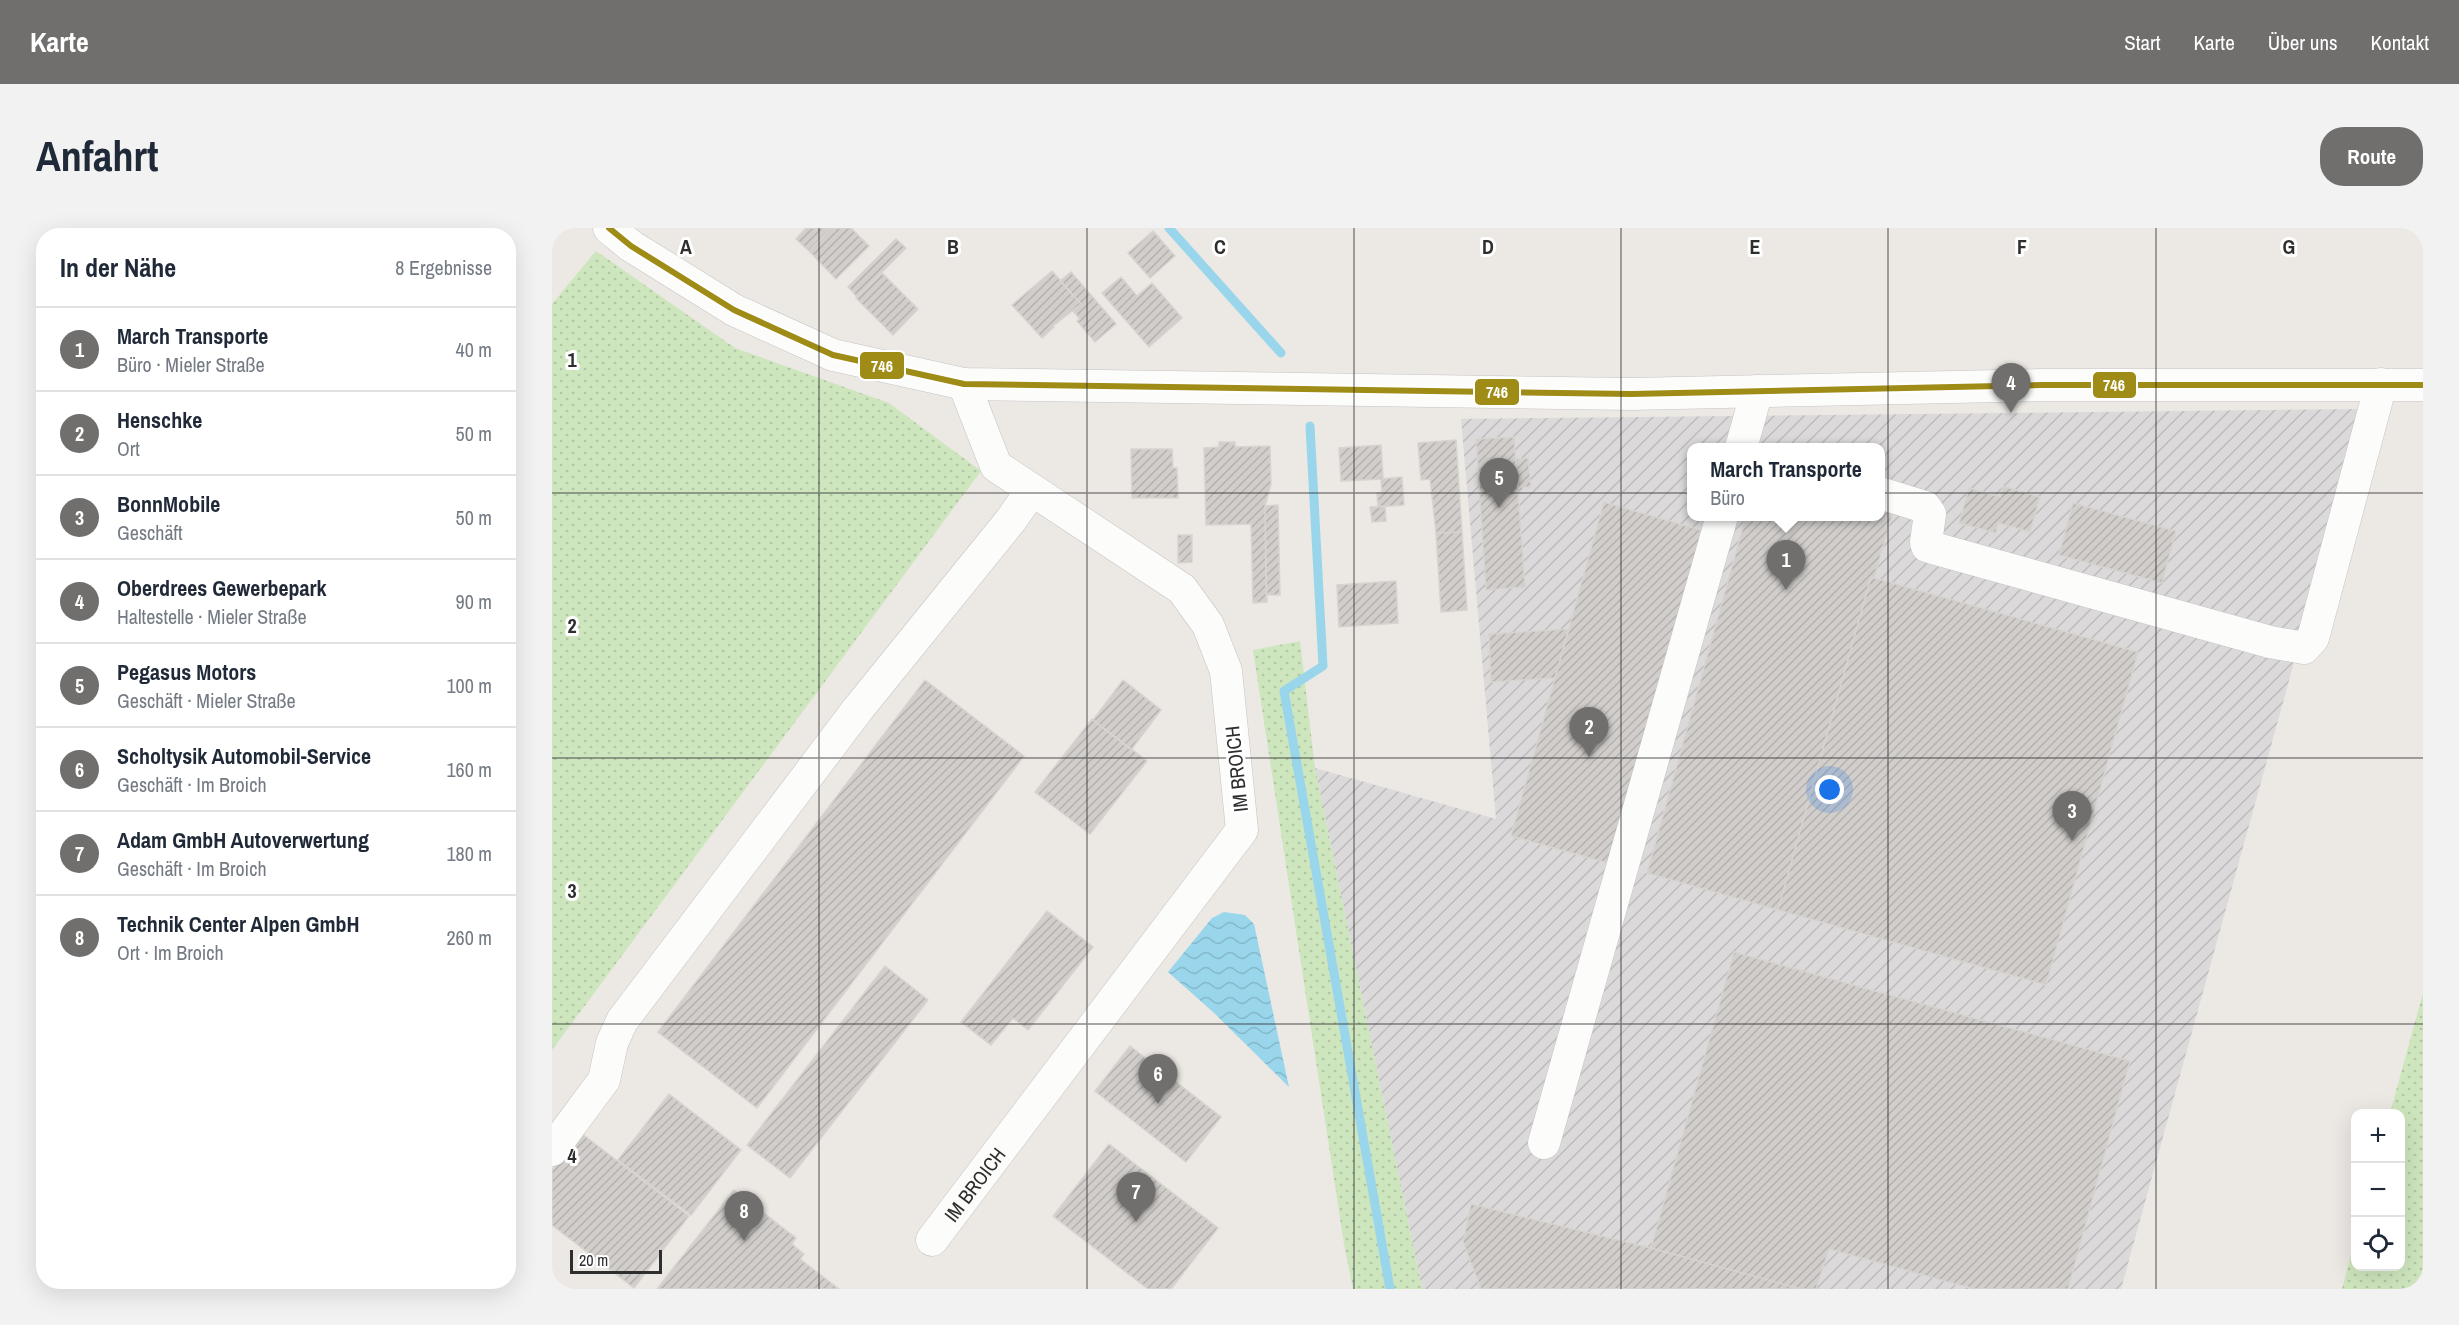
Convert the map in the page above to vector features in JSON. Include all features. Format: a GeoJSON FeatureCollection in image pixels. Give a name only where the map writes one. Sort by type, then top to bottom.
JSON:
{"type":"FeatureCollection","features":[{"type":"Feature","properties":{"kind":"street"},"geometry":{"type":"LineString","coordinates":[[609,228],[631,246],[734,310],[833,355],[964,384],[1630,394],[2030,386],[2423,385]]}},
{"type":"Feature","properties":{"kind":"street","name":"IM BROICH"},"geometry":{"type":"LineString","coordinates":[[932,1240],[1242,830],[1226,671],[1209,625],[1182,589],[996,466],[964,384]]}},
{"type":"Feature","properties":{"kind":"street"},"geometry":{"type":"LineString","coordinates":[[1885,494],[1925,507],[1930,514],[1927,546],[2259,639],[2304,648],[2313,638],[2381,384]]}},
{"type":"Feature","properties":{"kind":"street"},"geometry":{"type":"LineString","coordinates":[[1743,443],[1757,392]]}},
{"type":"Feature","properties":{"kind":"street"},"geometry":{"type":"LineString","coordinates":[[552,1150],[604,1080],[612,1043],[622,1022],[858,709],[1011,520],[1032,490]]}},
{"type":"Feature","properties":{"kind":"street"},"geometry":{"type":"LineString","coordinates":[[1544,1143],[1721,521]]}},
{"type":"Feature","properties":{"kind":"shaded area"},"geometry":{"type":"Polygon","coordinates":[[[2364,409],[2121,1289],[1422,1289],[1315,768],[1496,819],[1461,419],[2364,409]]]}},
{"type":"Feature","properties":{"kind":"green space"},"geometry":{"type":"Polygon","coordinates":[[[596,251],[735,348],[889,403],[981,471],[552,1050],[552,304],[596,251]]]}},
{"type":"Feature","properties":{"kind":"green space"},"geometry":{"type":"Polygon","coordinates":[[[1300,641],[1315,768],[1422,1289],[1353,1289],[1344,1244],[1253,650],[1300,641]]]}},
{"type":"Feature","properties":{"kind":"green space"},"geometry":{"type":"Polygon","coordinates":[[[2423,993],[2423,1289],[2342,1289],[2351,1255],[2351,1271],[2405,1271],[2405,1109],[2391,1109],[2423,993]]]}},
{"type":"Feature","properties":{"kind":"water"},"geometry":{"type":"Polygon","coordinates":[[[1224,912],[1245,915],[1254,924],[1289,1087],[1214,1013],[1168,972],[1212,918],[1224,912]]]}},
{"type":"Feature","properties":{"kind":"building"},"geometry":{"type":"Polygon","coordinates":[[[806,228],[831,228],[809,251],[796,239],[806,228]]]}},
{"type":"Feature","properties":{"kind":"building"},"geometry":{"type":"Polygon","coordinates":[[[831,228],[851,228],[869,246],[836,279],[809,251],[831,228]]]}},
{"type":"Feature","properties":{"kind":"building"},"geometry":{"type":"Polygon","coordinates":[[[1153,231],[1175,256],[1150,278],[1128,253],[1153,231]]]}},
{"type":"Feature","properties":{"kind":"building"},"geometry":{"type":"Polygon","coordinates":[[[896,239],[906,248],[857,297],[848,287],[896,239]]]}},
{"type":"Feature","properties":{"kind":"building"},"geometry":{"type":"Polygon","coordinates":[[[1052,271],[1081,304],[1053,326],[1042,338],[1012,305],[1052,271]]]}},
{"type":"Feature","properties":{"kind":"building"},"geometry":{"type":"Polygon","coordinates":[[[1071,272],[1116,324],[1095,342],[1077,321],[1080,319],[1073,311],[1081,304],[1060,281],[1071,272]]]}},
{"type":"Feature","properties":{"kind":"building"},"geometry":{"type":"Polygon","coordinates":[[[882,273],[918,309],[893,335],[856,298],[882,273]]]}},
{"type":"Feature","properties":{"kind":"building"},"geometry":{"type":"Polygon","coordinates":[[[1121,277],[1137,296],[1152,283],[1182,318],[1149,347],[1102,293],[1121,277]]]}},
{"type":"Feature","properties":{"kind":"building"},"geometry":{"type":"Polygon","coordinates":[[[1514,437],[1525,587],[1486,590],[1476,439],[1514,437]]]}},
{"type":"Feature","properties":{"kind":"building"},"geometry":{"type":"Polygon","coordinates":[[[1456,440],[1462,532],[1436,533],[1430,479],[1421,480],[1418,443],[1456,440]]]}},
{"type":"Feature","properties":{"kind":"building"},"geometry":{"type":"Polygon","coordinates":[[[1219,442],[1235,442],[1235,447],[1270,446],[1271,484],[1265,506],[1267,602],[1253,603],[1251,524],[1206,525],[1204,448],[1219,447],[1219,442]]]}},
{"type":"Feature","properties":{"kind":"building"},"geometry":{"type":"Polygon","coordinates":[[[1381,445],[1383,479],[1341,481],[1339,448],[1381,445]]]}},
{"type":"Feature","properties":{"kind":"building"},"geometry":{"type":"Polygon","coordinates":[[[1131,449],[1172,449],[1173,468],[1177,468],[1178,498],[1132,498],[1131,449]]]}},
{"type":"Feature","properties":{"kind":"building"},"geometry":{"type":"Polygon","coordinates":[[[1528,458],[1531,487],[1518,487],[1516,459],[1528,458]]]}},
{"type":"Feature","properties":{"kind":"building"},"geometry":{"type":"Polygon","coordinates":[[[1402,477],[1404,505],[1378,507],[1377,493],[1382,492],[1381,479],[1402,477]]]}},
{"type":"Feature","properties":{"kind":"building"},"geometry":{"type":"Polygon","coordinates":[[[2003,486],[2040,497],[2030,532],[1998,523],[1996,533],[1959,523],[1969,488],[2000,497],[2003,486]]]}},
{"type":"Feature","properties":{"kind":"building"},"geometry":{"type":"Polygon","coordinates":[[[1604,502],[1707,532],[1615,865],[1511,836],[1604,502]]]}},
{"type":"Feature","properties":{"kind":"building"},"geometry":{"type":"Polygon","coordinates":[[[2073,503],[2176,531],[2162,583],[2059,555],[2073,503]]]}},
{"type":"Feature","properties":{"kind":"building"},"geometry":{"type":"Polygon","coordinates":[[[1278,505],[1280,595],[1266,595],[1265,506],[1278,505]]]}},
{"type":"Feature","properties":{"kind":"building"},"geometry":{"type":"Polygon","coordinates":[[[1385,506],[1386,521],[1372,522],[1370,507],[1385,506]]]}},
{"type":"Feature","properties":{"kind":"building"},"geometry":{"type":"Polygon","coordinates":[[[1885,510],[1893,512],[1874,578],[1871,577],[1778,910],[1647,873],[1745,521],[1885,521],[1885,510]]]}},
{"type":"Feature","properties":{"kind":"building"},"geometry":{"type":"Polygon","coordinates":[[[1462,532],[1467,610],[1441,612],[1436,533],[1462,532]]]}},
{"type":"Feature","properties":{"kind":"building"},"geometry":{"type":"Polygon","coordinates":[[[1178,535],[1192,535],[1192,562],[1178,563],[1178,535]]]}},
{"type":"Feature","properties":{"kind":"building"},"geometry":{"type":"Polygon","coordinates":[[[1871,577],[2138,652],[2046,985],[1778,910],[1871,577]]]}},
{"type":"Feature","properties":{"kind":"building"},"geometry":{"type":"Polygon","coordinates":[[[1396,581],[1398,623],[1339,627],[1337,585],[1396,581]]]}},
{"type":"Feature","properties":{"kind":"building"},"geometry":{"type":"Polygon","coordinates":[[[1569,629],[1555,678],[1491,682],[1489,634],[1569,629]]]}},
{"type":"Feature","properties":{"kind":"building"},"geometry":{"type":"Polygon","coordinates":[[[925,680],[1024,756],[757,1108],[658,1032],[925,680]]]}},
{"type":"Feature","properties":{"kind":"building"},"geometry":{"type":"Polygon","coordinates":[[[1123,680],[1161,710],[1131,750],[1093,720],[1123,680]]]}},
{"type":"Feature","properties":{"kind":"building"},"geometry":{"type":"Polygon","coordinates":[[[1092,719],[1147,761],[1090,834],[1035,792],[1092,719]]]}},
{"type":"Feature","properties":{"kind":"building"},"geometry":{"type":"Polygon","coordinates":[[[1047,911],[1093,947],[1028,1030],[1013,1018],[991,1045],[961,1022],[1047,911]]]}},
{"type":"Feature","properties":{"kind":"building"},"geometry":{"type":"Polygon","coordinates":[[[1734,952],[2130,1061],[2068,1289],[1974,1289],[1829,1249],[1816,1289],[1801,1289],[1651,1248],[1734,952]]]}},
{"type":"Feature","properties":{"kind":"building"},"geometry":{"type":"Polygon","coordinates":[[[885,966],[928,1000],[790,1178],[747,1145],[885,966]]]}},
{"type":"Feature","properties":{"kind":"building"},"geometry":{"type":"Polygon","coordinates":[[[1130,1046],[1221,1117],[1186,1162],[1095,1091],[1130,1046]]]}},
{"type":"Feature","properties":{"kind":"building"},"geometry":{"type":"Polygon","coordinates":[[[669,1094],[741,1150],[691,1215],[618,1160],[669,1094]]]}},
{"type":"Feature","properties":{"kind":"building"},"geometry":{"type":"Polygon","coordinates":[[[581,1133],[689,1216],[634,1288],[552,1225],[552,1170],[581,1133]]]}},
{"type":"Feature","properties":{"kind":"building"},"geometry":{"type":"Polygon","coordinates":[[[1109,1144],[1218,1228],[1171,1289],[1148,1289],[1053,1216],[1109,1144]]]}},
{"type":"Feature","properties":{"kind":"building"},"geometry":{"type":"Polygon","coordinates":[[[734,1190],[796,1238],[792,1244],[804,1254],[800,1259],[839,1289],[657,1289],[734,1190]]]}},
{"type":"Feature","properties":{"kind":"building"},"geometry":{"type":"Polygon","coordinates":[[[1471,1204],[1651,1248],[1801,1289],[1481,1289],[1463,1242],[1471,1204]]]}},
{"type":"Feature","properties":{"kind":"waterway"},"geometry":{"type":"LineString","coordinates":[[1169,228],[1281,353]]}},
{"type":"Feature","properties":{"kind":"waterway"},"geometry":{"type":"LineString","coordinates":[[1310,426],[1323,666],[1284,691],[1390,1289]]}},
{"type":"Feature","properties":{"kind":"transit line","name":"746"},"geometry":{"type":"LineString","coordinates":[[609,228],[631,246],[734,310],[833,355],[964,384],[1631,394],[2042,385],[2423,385]]}},
{"type":"Feature","properties":{"kind":"place","name":"Oberdrees Gewerbepark"},"geometry":{"type":"Point","coordinates":[2011,413]}},
{"type":"Feature","properties":{"kind":"place","name":"Pegasus Motors"},"geometry":{"type":"Point","coordinates":[1499,508]}},
{"type":"Feature","properties":{"kind":"place","name":"March Transporte"},"geometry":{"type":"Point","coordinates":[1786,590]}},
{"type":"Feature","properties":{"kind":"place","name":"Henschke"},"geometry":{"type":"Point","coordinates":[1589,757]}},
{"type":"Feature","properties":{"kind":"place","name":"BonnMobile"},"geometry":{"type":"Point","coordinates":[2072,841]}},
{"type":"Feature","properties":{"kind":"place","name":"Scholtysik Automobil-Service"},"geometry":{"type":"Point","coordinates":[1158,1104]}},
{"type":"Feature","properties":{"kind":"place","name":"Adam GmbH Autoverwertung"},"geometry":{"type":"Point","coordinates":[1136,1222]}},
{"type":"Feature","properties":{"kind":"place","name":"Technik Center Alpen GmbH"},"geometry":{"type":"Point","coordinates":[744,1241]}}]}
